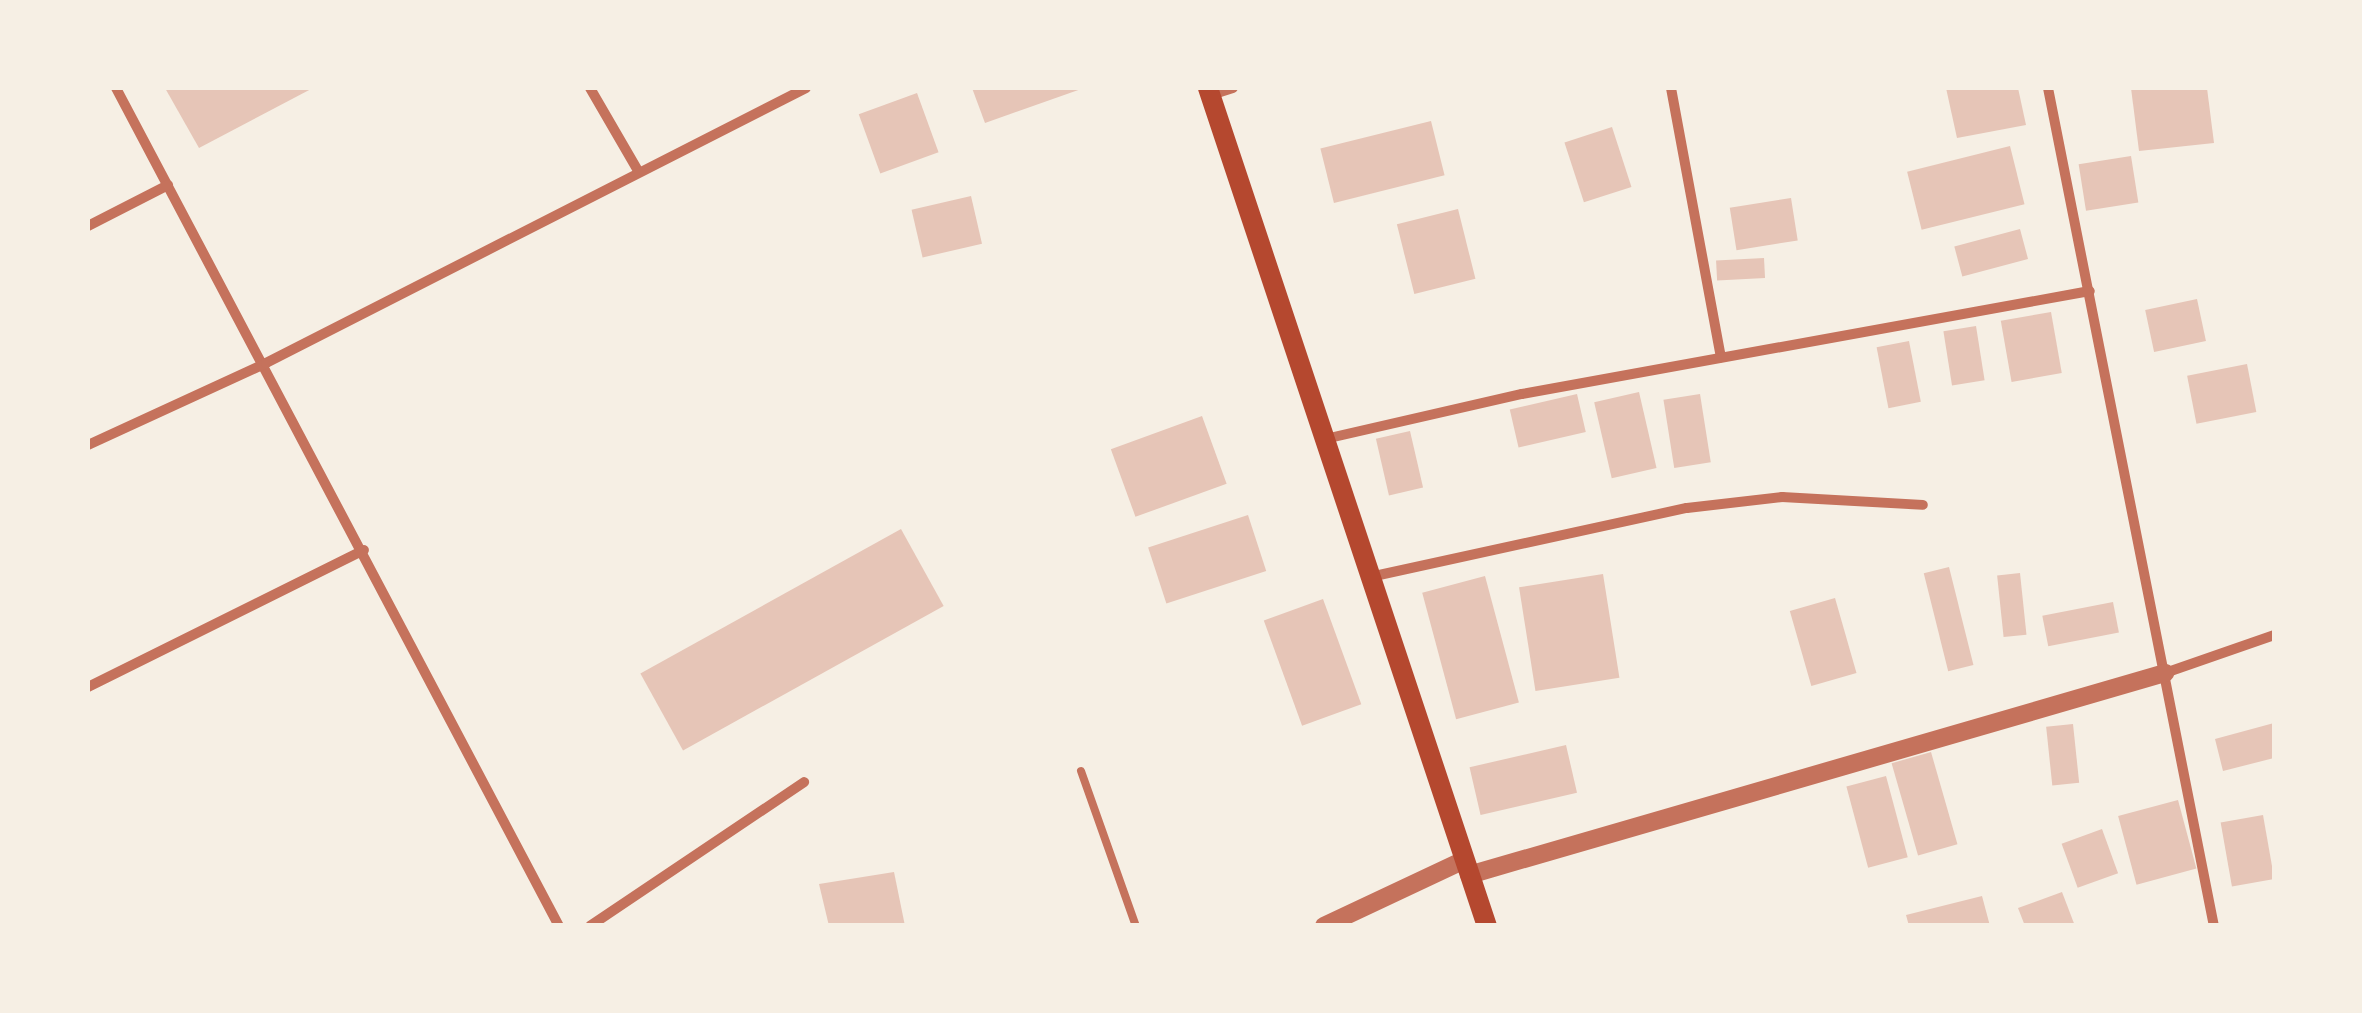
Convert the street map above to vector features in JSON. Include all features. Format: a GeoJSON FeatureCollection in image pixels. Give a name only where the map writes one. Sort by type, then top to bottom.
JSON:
{"type":"FeatureCollection","features":[{"type":"Feature","properties":{"kind":"main road"},"geometry":{"type":"LineString","coordinates":[[1210,91],[1487,926]]}},
{"type":"Feature","properties":{"kind":"street"},"geometry":{"type":"LineString","coordinates":[[116,88],[266,362],[559,926]]}},
{"type":"Feature","properties":{"kind":"street"},"geometry":{"type":"LineString","coordinates":[[590,88],[637,169]]}},
{"type":"Feature","properties":{"kind":"street"},"geometry":{"type":"LineString","coordinates":[[88,445],[266,362],[637,169],[806,88]]}},
{"type":"Feature","properties":{"kind":"street"},"geometry":{"type":"LineString","coordinates":[[1210,91],[1234,88]]}},
{"type":"Feature","properties":{"kind":"street"},"geometry":{"type":"LineString","coordinates":[[1672,88],[1721,356]]}},
{"type":"Feature","properties":{"kind":"street"},"geometry":{"type":"LineString","coordinates":[[2048,88],[2214,926]]}},
{"type":"Feature","properties":{"kind":"street"},"geometry":{"type":"LineString","coordinates":[[88,226],[168,185]]}},
{"type":"Feature","properties":{"kind":"street"},"geometry":{"type":"LineString","coordinates":[[1324,440],[1721,356],[2090,291]]}},
{"type":"Feature","properties":{"kind":"street"},"geometry":{"type":"LineString","coordinates":[[1369,577],[1686,508],[1782,497],[1923,505]]}},
{"type":"Feature","properties":{"kind":"street"},"geometry":{"type":"LineString","coordinates":[[88,687],[364,550]]}},
{"type":"Feature","properties":{"kind":"street"},"geometry":{"type":"LineString","coordinates":[[1324,926],[1467,868],[2164,672],[2274,635]]}},
{"type":"Feature","properties":{"kind":"street"},"geometry":{"type":"LineString","coordinates":[[590,926],[804,782]]}},
{"type":"Feature","properties":{"kind":"lane"},"geometry":{"type":"LineString","coordinates":[[1081,771],[1136,926]]}},
{"type":"Feature","properties":{"kind":"building"},"geometry":{"type":"Polygon","coordinates":[[[165,88],[313,88],[199,148],[165,88]]]}},
{"type":"Feature","properties":{"kind":"building"},"geometry":{"type":"Polygon","coordinates":[[[972,88],[1084,88],[985,123],[972,88]]]}},
{"type":"Feature","properties":{"kind":"building"},"geometry":{"type":"Polygon","coordinates":[[[1946,88],[2018,88],[2026,125],[1957,138],[1946,88]]]}},
{"type":"Feature","properties":{"kind":"building"},"geometry":{"type":"Polygon","coordinates":[[[2131,88],[2207,88],[2214,143],[2139,151],[2131,88]]]}},
{"type":"Feature","properties":{"kind":"building"},"geometry":{"type":"Polygon","coordinates":[[[917,93],[939,152],[880,173],[859,114],[917,93]]]}},
{"type":"Feature","properties":{"kind":"building"},"geometry":{"type":"Polygon","coordinates":[[[1431,121],[1445,175],[1334,203],[1320,149],[1431,121]]]}},
{"type":"Feature","properties":{"kind":"building"},"geometry":{"type":"Polygon","coordinates":[[[1612,127],[1631,187],[1584,202],[1564,142],[1612,127]]]}},
{"type":"Feature","properties":{"kind":"building"},"geometry":{"type":"Polygon","coordinates":[[[2010,146],[2025,204],[1922,230],[1907,172],[2010,146]]]}},
{"type":"Feature","properties":{"kind":"building"},"geometry":{"type":"Polygon","coordinates":[[[2131,156],[2138,202],[2086,211],[2079,164],[2131,156]]]}},
{"type":"Feature","properties":{"kind":"building"},"geometry":{"type":"Polygon","coordinates":[[[971,196],[982,244],[923,257],[912,210],[971,196]]]}},
{"type":"Feature","properties":{"kind":"building"},"geometry":{"type":"Polygon","coordinates":[[[1791,198],[1798,240],[1736,250],[1730,208],[1791,198]]]}},
{"type":"Feature","properties":{"kind":"building"},"geometry":{"type":"Polygon","coordinates":[[[1458,209],[1475,279],[1414,294],[1397,224],[1458,209]]]}},
{"type":"Feature","properties":{"kind":"building"},"geometry":{"type":"Polygon","coordinates":[[[2020,229],[2028,259],[1962,277],[1954,247],[2020,229]]]}},
{"type":"Feature","properties":{"kind":"building"},"geometry":{"type":"Polygon","coordinates":[[[1764,258],[1765,278],[1717,280],[1716,261],[1764,258]]]}},
{"type":"Feature","properties":{"kind":"building"},"geometry":{"type":"Polygon","coordinates":[[[2197,299],[2206,341],[2154,352],[2145,310],[2197,299]]]}},
{"type":"Feature","properties":{"kind":"building"},"geometry":{"type":"Polygon","coordinates":[[[2051,312],[2062,373],[2012,382],[2001,321],[2051,312]]]}},
{"type":"Feature","properties":{"kind":"building"},"geometry":{"type":"Polygon","coordinates":[[[1976,326],[1985,380],[1952,385],[1943,331],[1976,326]]]}},
{"type":"Feature","properties":{"kind":"building"},"geometry":{"type":"Polygon","coordinates":[[[1909,341],[1921,402],[1888,408],[1877,347],[1909,341]]]}},
{"type":"Feature","properties":{"kind":"building"},"geometry":{"type":"Polygon","coordinates":[[[2247,364],[2256,412],[2196,424],[2187,376],[2247,364]]]}},
{"type":"Feature","properties":{"kind":"building"},"geometry":{"type":"Polygon","coordinates":[[[1639,392],[1657,468],[1612,478],[1594,402],[1639,392]]]}},
{"type":"Feature","properties":{"kind":"building"},"geometry":{"type":"Polygon","coordinates":[[[1577,394],[1586,432],[1519,448],[1510,410],[1577,394]]]}},
{"type":"Feature","properties":{"kind":"building"},"geometry":{"type":"Polygon","coordinates":[[[1700,394],[1711,462],[1674,468],[1663,400],[1700,394]]]}},
{"type":"Feature","properties":{"kind":"building"},"geometry":{"type":"Polygon","coordinates":[[[1202,416],[1227,484],[1135,517],[1111,449],[1202,416]]]}},
{"type":"Feature","properties":{"kind":"building"},"geometry":{"type":"Polygon","coordinates":[[[1410,431],[1423,488],[1389,495],[1376,439],[1410,431]]]}},
{"type":"Feature","properties":{"kind":"building"},"geometry":{"type":"Polygon","coordinates":[[[1248,515],[1266,571],[1166,604],[1148,547],[1248,515]]]}},
{"type":"Feature","properties":{"kind":"building"},"geometry":{"type":"Polygon","coordinates":[[[901,529],[944,606],[683,750],[640,673],[901,529]]]}},
{"type":"Feature","properties":{"kind":"building"},"geometry":{"type":"Polygon","coordinates":[[[1949,567],[1973,665],[1948,671],[1924,573],[1949,567]]]}},
{"type":"Feature","properties":{"kind":"building"},"geometry":{"type":"Polygon","coordinates":[[[2020,573],[2026,635],[2004,637],[1997,575],[2020,573]]]}},
{"type":"Feature","properties":{"kind":"building"},"geometry":{"type":"Polygon","coordinates":[[[1603,574],[1619,678],[1535,691],[1519,587],[1603,574]]]}},
{"type":"Feature","properties":{"kind":"building"},"geometry":{"type":"Polygon","coordinates":[[[1485,576],[1519,703],[1456,719],[1422,593],[1485,576]]]}},
{"type":"Feature","properties":{"kind":"building"},"geometry":{"type":"Polygon","coordinates":[[[1835,598],[1856,673],[1811,686],[1790,611],[1835,598]]]}},
{"type":"Feature","properties":{"kind":"building"},"geometry":{"type":"Polygon","coordinates":[[[1323,599],[1361,704],[1302,726],[1264,621],[1323,599]]]}},
{"type":"Feature","properties":{"kind":"building"},"geometry":{"type":"Polygon","coordinates":[[[2113,602],[2119,632],[2048,646],[2042,616],[2113,602]]]}},
{"type":"Feature","properties":{"kind":"building"},"geometry":{"type":"Polygon","coordinates":[[[2274,723],[2274,758],[2223,771],[2215,739],[2274,723]]]}},
{"type":"Feature","properties":{"kind":"building"},"geometry":{"type":"Polygon","coordinates":[[[2073,724],[2079,783],[2052,785],[2046,727],[2073,724]]]}},
{"type":"Feature","properties":{"kind":"building"},"geometry":{"type":"Polygon","coordinates":[[[1566,745],[1577,793],[1481,815],[1470,767],[1566,745]]]}},
{"type":"Feature","properties":{"kind":"building"},"geometry":{"type":"Polygon","coordinates":[[[1931,752],[1957,844],[1918,856],[1892,763],[1931,752]]]}},
{"type":"Feature","properties":{"kind":"building"},"geometry":{"type":"Polygon","coordinates":[[[1886,776],[1908,857],[1868,868],[1846,787],[1886,776]]]}},
{"type":"Feature","properties":{"kind":"building"},"geometry":{"type":"Polygon","coordinates":[[[2178,800],[2196,869],[2136,885],[2118,816],[2178,800]]]}},
{"type":"Feature","properties":{"kind":"building"},"geometry":{"type":"Polygon","coordinates":[[[2263,815],[2274,879],[2232,886],[2221,822],[2263,815]]]}},
{"type":"Feature","properties":{"kind":"building"},"geometry":{"type":"Polygon","coordinates":[[[2102,829],[2118,873],[2078,888],[2062,844],[2102,829]]]}},
{"type":"Feature","properties":{"kind":"building"},"geometry":{"type":"Polygon","coordinates":[[[894,872],[905,926],[829,926],[819,884],[894,872]]]}},
{"type":"Feature","properties":{"kind":"building"},"geometry":{"type":"Polygon","coordinates":[[[2062,892],[2075,926],[2025,926],[2018,908],[2062,892]]]}},
{"type":"Feature","properties":{"kind":"building"},"geometry":{"type":"Polygon","coordinates":[[[1982,896],[1990,926],[1909,926],[1906,915],[1982,896]]]}}]}
